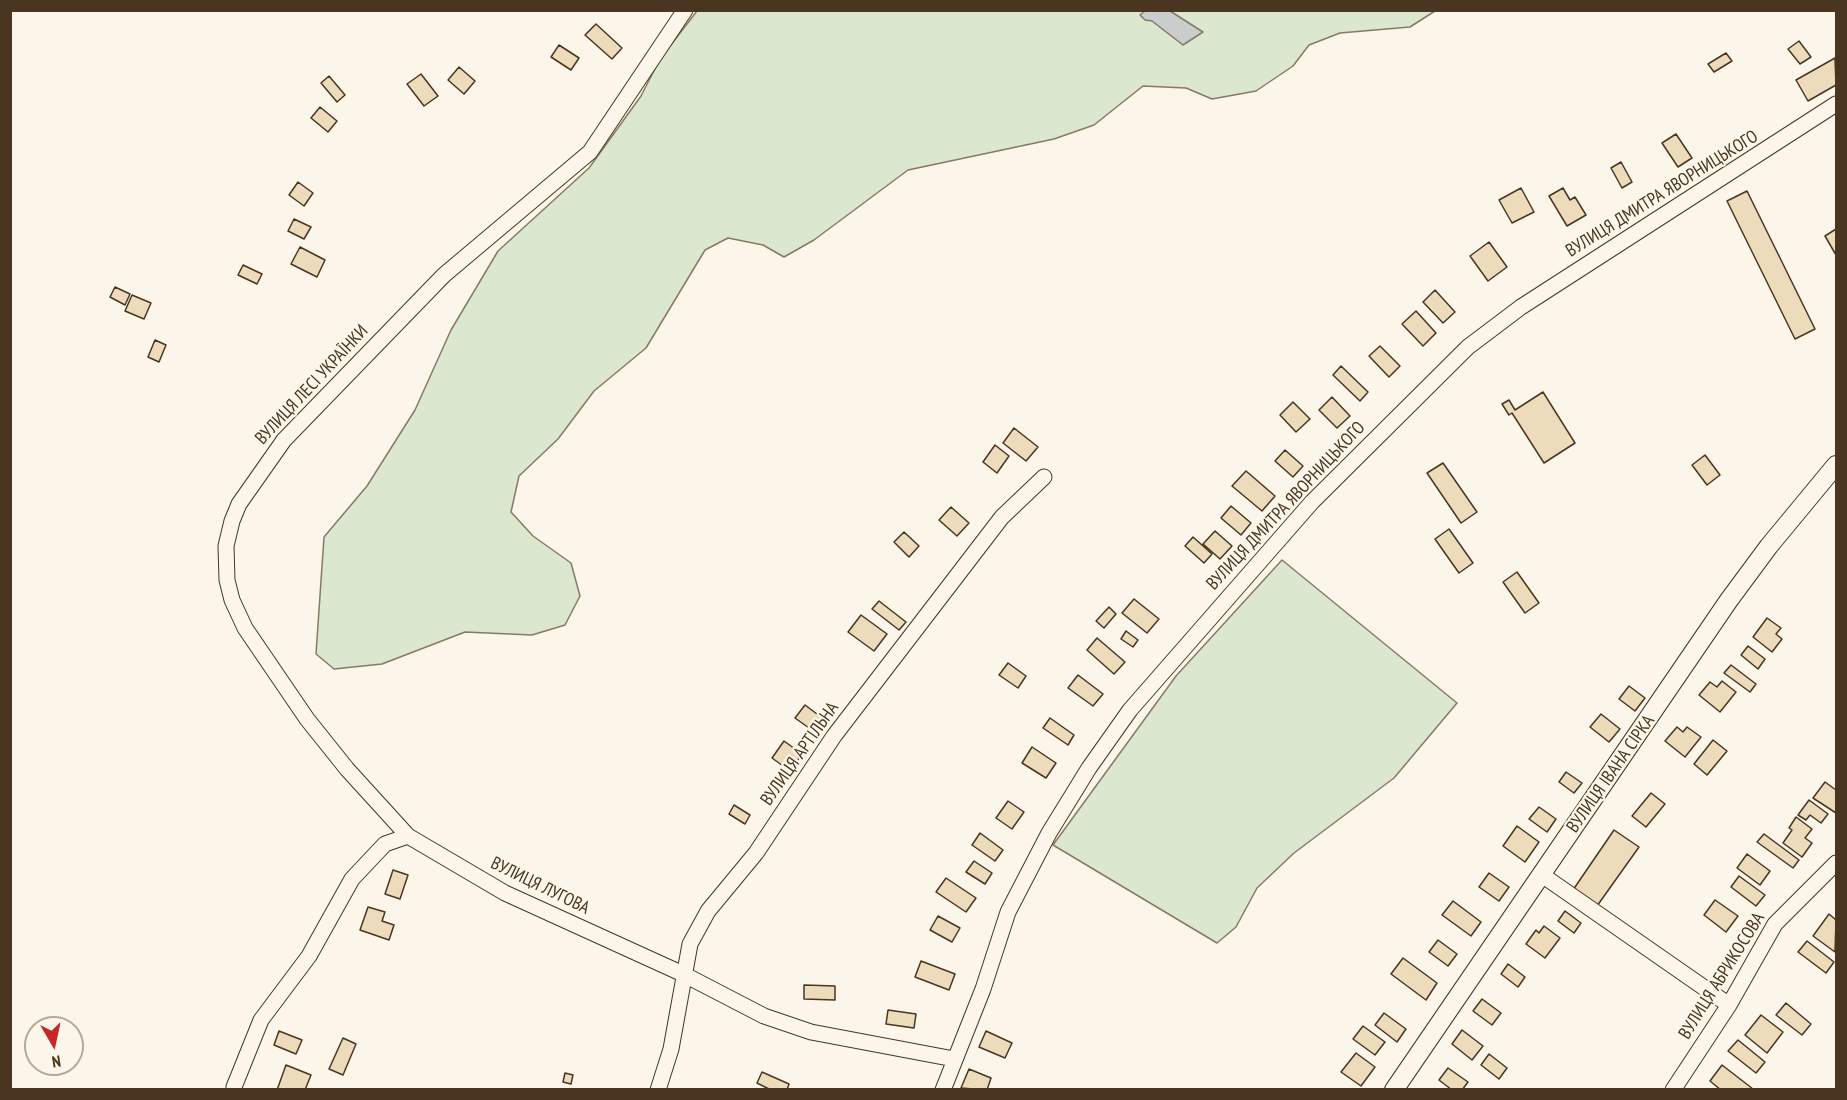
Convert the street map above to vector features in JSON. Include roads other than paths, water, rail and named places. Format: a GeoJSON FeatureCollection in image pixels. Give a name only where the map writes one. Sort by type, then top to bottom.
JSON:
{"type":"FeatureCollection","features":[{"type":"Feature","properties":{"kind":"street","name":"ВУЛИЦЯ ЛЕСІ УКРАЇНКИ"},"geometry":{"type":"LineString","coordinates":[[408,836],[347,769],[307,719],[245,628],[232,600],[225,564],[232,521],[239,504],[284,440],[344,375],[444,275],[590,152],[685,10]]}},
{"type":"Feature","properties":{"kind":"street","name":"ВУЛИЦЯ ДМИТРА ЯВОРНИЦЬКОГО"},"geometry":{"type":"LineString","coordinates":[[943,1089],[983,989],[1008,912],[1049,832],[1089,768],[1130,710],[1312,502],[1468,347],[1521,307],[1836,104]]}},
{"type":"Feature","properties":{"kind":"street","name":"ВУЛИЦЯ ІВАНА СІРКА"},"geometry":{"type":"LineString","coordinates":[[1394,1089],[1729,600],[1769,546],[1836,465]]}},
{"type":"Feature","properties":{"kind":"street","name":"ВУЛИЦЯ АРТІЛЬНА"},"geometry":{"type":"LineString","coordinates":[[658,1089],[670,1049],[690,944],[708,911],[756,853],[834,736],[1002,517],[1044,477]]}},
{"type":"Feature","properties":{"kind":"street","name":"ВУЛИЦЯ ЛУГОВА"},"geometry":{"type":"LineString","coordinates":[[408,836],[505,893],[683,974],[764,1016],[811,1032],[954,1059]]}},
{"type":"Feature","properties":{"kind":"street"},"geometry":{"type":"LineString","coordinates":[[234,1086],[261,1020],[309,956],[352,879],[385,844],[408,836]]}},
{"type":"Feature","properties":{"kind":"street","name":"ВУЛИЦЯ АБРИКОСОВА"},"geometry":{"type":"LineString","coordinates":[[1673,1089],[1729,1005],[1775,924],[1836,863]]}},
{"type":"Feature","properties":{"kind":"street"},"geometry":{"type":"LineString","coordinates":[[1542,875],[1729,1005]]}}]}
